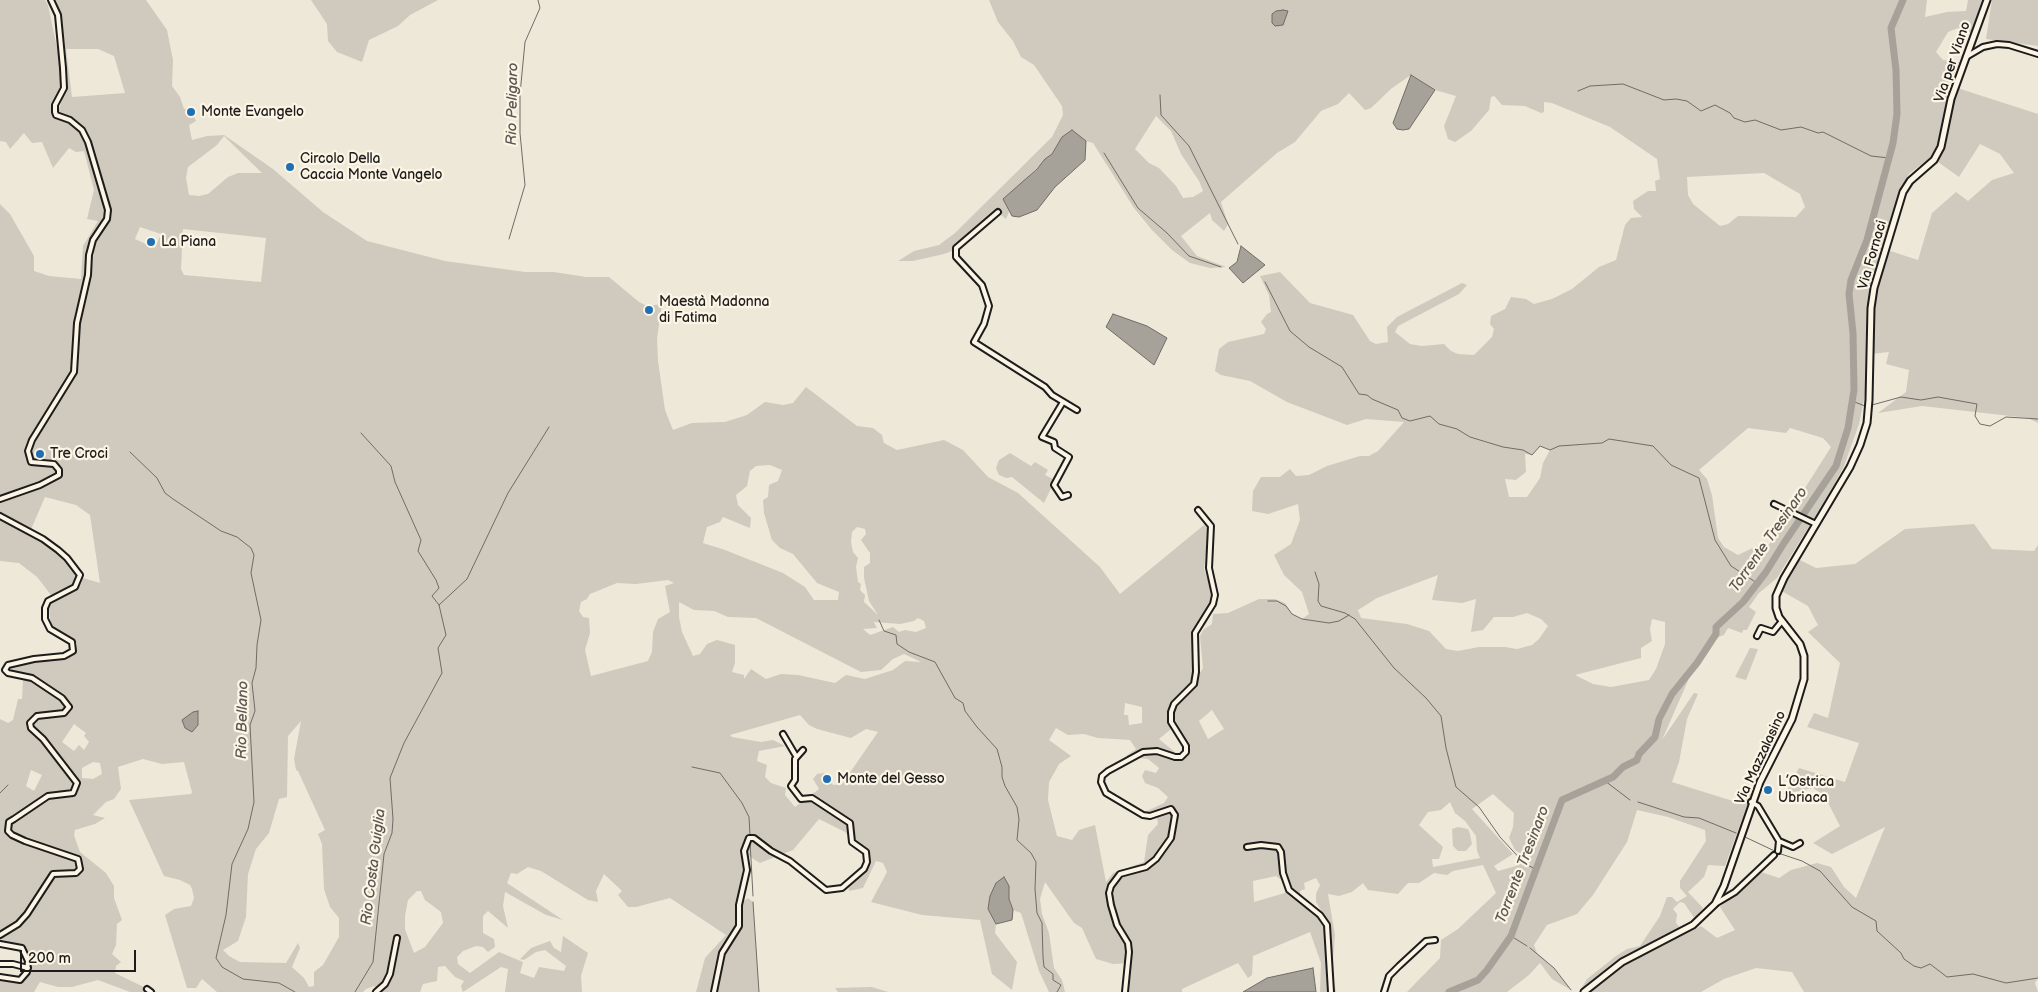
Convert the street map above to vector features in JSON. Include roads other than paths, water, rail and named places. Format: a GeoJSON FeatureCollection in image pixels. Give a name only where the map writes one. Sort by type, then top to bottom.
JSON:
{"type":"FeatureCollection","features":[{"type":"Feature","properties":{"kind":"main road","name":"Via per Viano"},"geometry":{"type":"LineString","coordinates":[[1945,132],[1951,99],[1987,0]]}},
{"type":"Feature","properties":{"kind":"main road","name":"Via Fornaci"},"geometry":{"type":"LineString","coordinates":[[1870,400],[1871,308],[1874,288],[1903,192],[1910,181],[1938,155],[1945,132]]}},
{"type":"Feature","properties":{"kind":"main road","name":"Via Mazzalasino"},"geometry":{"type":"LineString","coordinates":[[1584,992],[1622,962],[1693,925],[1715,904],[1724,886],[1751,802],[1792,719],[1804,679],[1802,650],[1782,621],[1776,608],[1778,591],[1856,455],[1867,423],[1870,400]]}},
{"type":"Feature","properties":{"kind":"street"},"geometry":{"type":"LineString","coordinates":[[0,499],[40,485],[59,475],[58,468],[54,464],[31,462],[28,451],[32,440],[74,372],[77,323],[88,275],[89,255],[93,240],[107,219],[108,210],[88,142],[82,130],[56,115],[55,112],[55,105],[64,88],[58,15],[51,0]]}},
{"type":"Feature","properties":{"kind":"street"},"geometry":{"type":"LineString","coordinates":[[1966,57],[1983,47],[1997,44],[2009,45],[2038,54]]}},
{"type":"Feature","properties":{"kind":"street"},"geometry":{"type":"LineString","coordinates":[[998,212],[956,248],[956,257],[982,286],[989,306],[984,324],[974,342],[1045,386],[1052,395],[1077,410]]}},
{"type":"Feature","properties":{"kind":"street"},"geometry":{"type":"LineString","coordinates":[[1063,402],[1042,437],[1054,442],[1055,448],[1069,457],[1054,485],[1062,497],[1068,495]]}},
{"type":"Feature","properties":{"kind":"street"},"geometry":{"type":"LineString","coordinates":[[1774,504],[1816,524]]}},
{"type":"Feature","properties":{"kind":"street"},"geometry":{"type":"LineString","coordinates":[[1125,992],[1129,952],[1113,911],[1109,893],[1111,886],[1120,874],[1146,867],[1153,862],[1171,838],[1175,815],[1171,809],[1150,816],[1142,815],[1106,793],[1101,782],[1102,776],[1108,771],[1143,752],[1157,751],[1175,757],[1181,757],[1186,752],[1186,746],[1171,722],[1170,712],[1174,704],[1191,688],[1195,680],[1195,633],[1213,604],[1215,594],[1208,568],[1211,526],[1198,510]]}},
{"type":"Feature","properties":{"kind":"street"},"geometry":{"type":"LineString","coordinates":[[0,516],[43,539],[58,550],[80,575],[75,586],[48,601],[45,608],[45,619],[50,629],[72,642],[73,651],[64,656],[34,659],[8,665],[5,670],[8,673],[32,678],[62,698],[69,707],[64,713],[37,716],[30,723],[31,728],[43,739],[77,783],[72,793],[48,796],[14,819],[10,822],[8,831],[12,836],[78,859],[80,869],[76,873],[53,874],[27,914],[18,924],[0,935]]}},
{"type":"Feature","properties":{"kind":"street"},"geometry":{"type":"LineString","coordinates":[[1757,636],[1761,628],[1773,632],[1782,621]]}},
{"type":"Feature","properties":{"kind":"street"},"geometry":{"type":"LineString","coordinates":[[714,992],[722,954],[738,926],[747,870],[744,852],[749,838],[754,838],[771,851],[790,861],[826,890],[834,891],[842,888],[864,869],[867,862],[866,852],[852,842],[850,823],[812,798],[799,798],[791,786],[796,780],[796,756],[783,734]]}},
{"type":"Feature","properties":{"kind":"street"},"geometry":{"type":"LineString","coordinates":[[796,756],[803,750]]}},
{"type":"Feature","properties":{"kind":"street"},"geometry":{"type":"LineString","coordinates":[[1751,802],[1758,806],[1779,841],[1778,851]]}},
{"type":"Feature","properties":{"kind":"street"},"geometry":{"type":"LineString","coordinates":[[1779,841],[1794,847],[1800,843]]}},
{"type":"Feature","properties":{"kind":"street"},"geometry":{"type":"LineString","coordinates":[[1247,847],[1261,845],[1278,847],[1281,852],[1282,872],[1289,890],[1320,915],[1327,925],[1331,992]]}},
{"type":"Feature","properties":{"kind":"street"},"geometry":{"type":"LineString","coordinates":[[1715,904],[1735,892],[1774,855]]}},
{"type":"Feature","properties":{"kind":"street"},"geometry":{"type":"LineString","coordinates":[[376,992],[385,984],[390,974],[397,938]]}},
{"type":"Feature","properties":{"kind":"street"},"geometry":{"type":"LineString","coordinates":[[1384,992],[1389,976],[1398,966],[1426,941],[1435,940]]}},
{"type":"Feature","properties":{"kind":"street"},"geometry":{"type":"LineString","coordinates":[[0,944],[24,949],[27,955],[28,968],[25,976],[20,980],[0,977]]}},
{"type":"Feature","properties":{"kind":"street"},"geometry":{"type":"LineString","coordinates":[[0,964],[13,964],[28,968]]}},
{"type":"Feature","properties":{"kind":"waterway","name":"Rio Peligaro"},"geometry":{"type":"LineString","coordinates":[[509,239],[525,185],[520,133],[520,94],[525,42],[540,8],[538,0]]}},
{"type":"Feature","properties":{"kind":"waterway","name":"Torrente Tresinaro"},"geometry":{"type":"LineString","coordinates":[[1449,992],[1478,980],[1511,936],[1562,800],[1613,777],[1623,767],[1637,760],[1639,754],[1655,737],[1659,719],[1672,694],[1697,663],[1716,634],[1716,627],[1743,602],[1766,572],[1836,466],[1848,428],[1854,390],[1853,333],[1849,294],[1851,280],[1867,240],[1893,143],[1897,114],[1896,70],[1891,28],[1903,0]]}},
{"type":"Feature","properties":{"kind":"waterway"},"geometry":{"type":"LineString","coordinates":[[1578,91],[1590,86],[1623,84],[1664,100],[1676,99],[1687,101],[1701,111],[1715,105],[1730,113],[1734,118],[1745,122],[1755,120],[1781,130],[1801,127],[1818,133],[1823,132],[1871,156],[1889,158]]}},
{"type":"Feature","properties":{"kind":"waterway"},"geometry":{"type":"LineString","coordinates":[[1160,95],[1161,115],[1189,146],[1238,244]]}},
{"type":"Feature","properties":{"kind":"waterway"},"geometry":{"type":"LineString","coordinates":[[1104,153],[1138,208],[1167,233],[1189,256],[1221,267]]}},
{"type":"Feature","properties":{"kind":"waterway"},"geometry":{"type":"LineString","coordinates":[[1265,282],[1290,331],[1309,347],[1342,367],[1359,394],[1367,395],[1398,410],[1402,418],[1410,421],[1430,416],[1439,424],[1457,429],[1470,437],[1503,447],[1523,450],[1532,455],[1540,446],[1550,450],[1559,446],[1602,443],[1609,439],[1653,446],[1671,465],[1699,478],[1715,540],[1731,566],[1757,583]]}},
{"type":"Feature","properties":{"kind":"waterway"},"geometry":{"type":"LineString","coordinates":[[1872,405],[1901,397],[1921,400],[1938,397],[1977,404],[1975,416],[1980,424],[1990,426],[2006,417],[2038,419]]}},
{"type":"Feature","properties":{"kind":"waterway"},"geometry":{"type":"LineString","coordinates":[[1852,401],[1865,406]]}},
{"type":"Feature","properties":{"kind":"waterway","name":"Rio Costa Guiglia"},"geometry":{"type":"LineString","coordinates":[[355,992],[373,962],[384,854],[392,833],[393,819],[390,778],[404,743],[442,673],[438,648],[446,635],[439,605],[467,579],[508,493],[549,427]]}},
{"type":"Feature","properties":{"kind":"waterway"},"geometry":{"type":"LineString","coordinates":[[361,433],[391,466],[395,482],[421,540],[418,551],[439,588],[432,596],[439,605]]}},
{"type":"Feature","properties":{"kind":"waterway","name":"Rio Bellano"},"geometry":{"type":"LineString","coordinates":[[130,452],[157,478],[165,493],[221,531],[237,537],[251,548],[254,555],[251,573],[261,620],[256,668],[252,683],[255,711],[250,725],[254,802],[248,829],[232,864],[226,915],[216,958],[222,967],[243,979],[279,983],[295,992]]}},
{"type":"Feature","properties":{"kind":"waterway"},"geometry":{"type":"LineString","coordinates":[[1315,572],[1319,584],[1318,601],[1321,606],[1345,613],[1355,619],[1394,668],[1426,698],[1441,716],[1446,748],[1456,787],[1479,807],[1500,837],[1524,863],[1537,870]]}},
{"type":"Feature","properties":{"kind":"waterway"},"geometry":{"type":"LineString","coordinates":[[1268,601],[1277,601],[1286,606],[1292,614],[1302,619],[1329,623],[1339,621],[1349,615]]}},
{"type":"Feature","properties":{"kind":"waterway"},"geometry":{"type":"LineString","coordinates":[[879,620],[884,631],[896,635],[897,644],[909,652],[935,662],[955,698],[963,703],[965,711],[997,749],[1005,786],[1017,807],[1019,819],[1017,840],[1031,853],[1036,862],[1035,889],[1037,913],[1042,923],[1044,967],[1053,974],[1053,980],[1061,985],[1057,992]]}},
{"type":"Feature","properties":{"kind":"waterway"},"geometry":{"type":"LineString","coordinates":[[692,767],[720,773],[742,803],[749,817],[750,835]]}},
{"type":"Feature","properties":{"kind":"waterway"},"geometry":{"type":"LineString","coordinates":[[1605,781],[1630,800]]}},
{"type":"Feature","properties":{"kind":"waterway"},"geometry":{"type":"LineString","coordinates":[[0,793],[8,785]]}},
{"type":"Feature","properties":{"kind":"waterway"},"geometry":{"type":"LineString","coordinates":[[1638,802],[1684,817],[1699,818],[1736,833]]}},
{"type":"Feature","properties":{"kind":"waterway"},"geometry":{"type":"LineString","coordinates":[[1745,837],[1781,854],[1802,861],[1820,871],[1852,907],[1876,921],[1877,931],[1901,953],[1904,959],[1914,966],[1921,968],[1930,964],[1947,977],[1973,974],[2006,983],[2038,978]]}},
{"type":"Feature","properties":{"kind":"waterway"},"geometry":{"type":"LineString","coordinates":[[750,841],[753,896]]}},
{"type":"Feature","properties":{"kind":"waterway"},"geometry":{"type":"LineString","coordinates":[[753,902],[759,992]]}},
{"type":"Feature","properties":{"kind":"waterway"},"geometry":{"type":"LineString","coordinates":[[1511,936],[1527,946]]}},
{"type":"Feature","properties":{"kind":"waterway"},"geometry":{"type":"LineString","coordinates":[[1530,948],[1554,968],[1571,990]]}},
{"type":"Feature","properties":{"kind":"place","name":"Monte Evangelo"},"geometry":{"type":"Point","coordinates":[191,112]}},
{"type":"Feature","properties":{"kind":"place","name":"Circolo Della Caccia Monte Vangelo"},"geometry":{"type":"Point","coordinates":[290,167]}},
{"type":"Feature","properties":{"kind":"place","name":"La Piana"},"geometry":{"type":"Point","coordinates":[151,242]}},
{"type":"Feature","properties":{"kind":"place","name":"Maestà Madonna di Fatima"},"geometry":{"type":"Point","coordinates":[649,310]}},
{"type":"Feature","properties":{"kind":"place","name":"Tre Croci"},"geometry":{"type":"Point","coordinates":[40,454]}},
{"type":"Feature","properties":{"kind":"place","name":"Monte del Gesso"},"geometry":{"type":"Point","coordinates":[827,779]}},
{"type":"Feature","properties":{"kind":"place","name":"L’Ostrica Ubriaca"},"geometry":{"type":"Point","coordinates":[1768,790]}}]}
